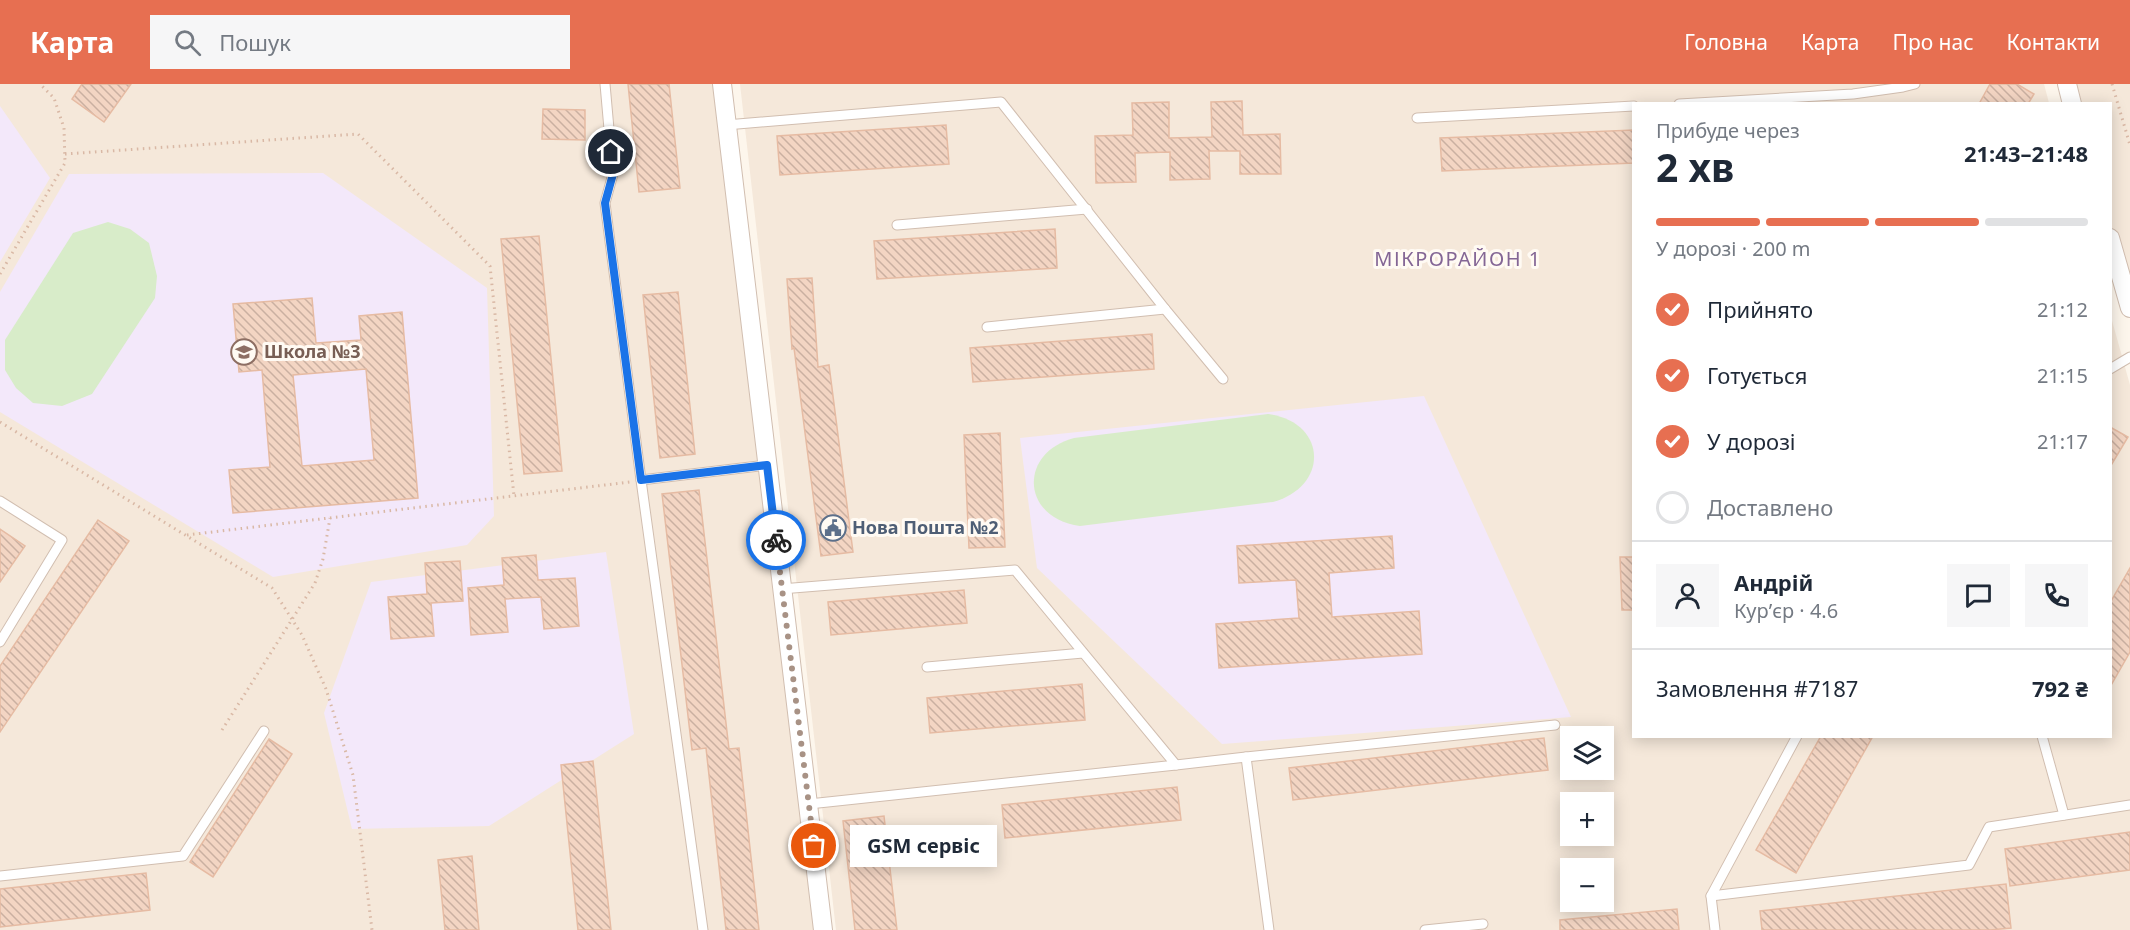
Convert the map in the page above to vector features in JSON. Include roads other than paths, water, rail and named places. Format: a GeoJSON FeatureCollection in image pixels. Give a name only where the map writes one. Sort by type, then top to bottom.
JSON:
{"type":"FeatureCollection","features":[{"type":"Feature","properties":{"kind":"street"},"geometry":{"type":"LineString","coordinates":[[722,84],[823,930]]}},
{"type":"Feature","properties":{"kind":"street"},"geometry":{"type":"LineString","coordinates":[[2067,84],[2072,102]]}},
{"type":"Feature","properties":{"kind":"street"},"geometry":{"type":"LineString","coordinates":[[2112,245],[2130,308]]}},
{"type":"Feature","properties":{"kind":"lane"},"geometry":{"type":"LineString","coordinates":[[605,84],[613,174],[605,203],[703,930]]}},
{"type":"Feature","properties":{"kind":"lane"},"geometry":{"type":"LineString","coordinates":[[1714,102],[1853,94],[1915,84]]}},
{"type":"Feature","properties":{"kind":"lane"},"geometry":{"type":"LineString","coordinates":[[726,125],[1001,102],[1223,379]]}},
{"type":"Feature","properties":{"kind":"lane"},"geometry":{"type":"LineString","coordinates":[[1417,118],[1632,106]]}},
{"type":"Feature","properties":{"kind":"lane"},"geometry":{"type":"LineString","coordinates":[[897,225],[1087,209]]}},
{"type":"Feature","properties":{"kind":"lane"},"geometry":{"type":"LineString","coordinates":[[987,327],[1165,309]]}},
{"type":"Feature","properties":{"kind":"lane"},"geometry":{"type":"LineString","coordinates":[[2112,368],[2130,357]]}},
{"type":"Feature","properties":{"kind":"lane"},"geometry":{"type":"LineString","coordinates":[[641,480],[767,465]]}},
{"type":"Feature","properties":{"kind":"lane"},"geometry":{"type":"LineString","coordinates":[[0,501],[62,540],[0,642]]}},
{"type":"Feature","properties":{"kind":"lane"},"geometry":{"type":"LineString","coordinates":[[781,589],[1015,570],[1176,765]]}},
{"type":"Feature","properties":{"kind":"lane"},"geometry":{"type":"LineString","coordinates":[[927,668],[1083,654]]}},
{"type":"Feature","properties":{"kind":"lane"},"geometry":{"type":"LineString","coordinates":[[809,804],[1556,725]]}},
{"type":"Feature","properties":{"kind":"lane"},"geometry":{"type":"LineString","coordinates":[[0,876],[183,856],[264,731]]}},
{"type":"Feature","properties":{"kind":"lane"},"geometry":{"type":"LineString","coordinates":[[1714,930],[1711,896],[1796,738]]}},
{"type":"Feature","properties":{"kind":"lane"},"geometry":{"type":"LineString","coordinates":[[2043,738],[2064,815]]}},
{"type":"Feature","properties":{"kind":"lane"},"geometry":{"type":"LineString","coordinates":[[1246,757],[1269,930]]}},
{"type":"Feature","properties":{"kind":"lane"},"geometry":{"type":"LineString","coordinates":[[1711,896],[1969,865],[1989,827],[2130,805]]}},
{"type":"Feature","properties":{"kind":"lane"},"geometry":{"type":"LineString","coordinates":[[1425,930],[1483,924]]}},
{"type":"Feature","properties":{"kind":"place","name":"Школа №3"},"geometry":{"type":"Point","coordinates":[244,352]}},
{"type":"Feature","properties":{"kind":"place","name":"Нова Пошта №2"},"geometry":{"type":"Point","coordinates":[833,528]}},
{"type":"Feature","properties":{"kind":"place","name":"GSM сервіс"},"geometry":{"type":"Point","coordinates":[814,846]}},
{"type":"Feature","properties":{"kind":"district","name":"МІКРОРАЙОН 1"},"geometry":{"type":"Point","coordinates":[1458,259]}}]}
